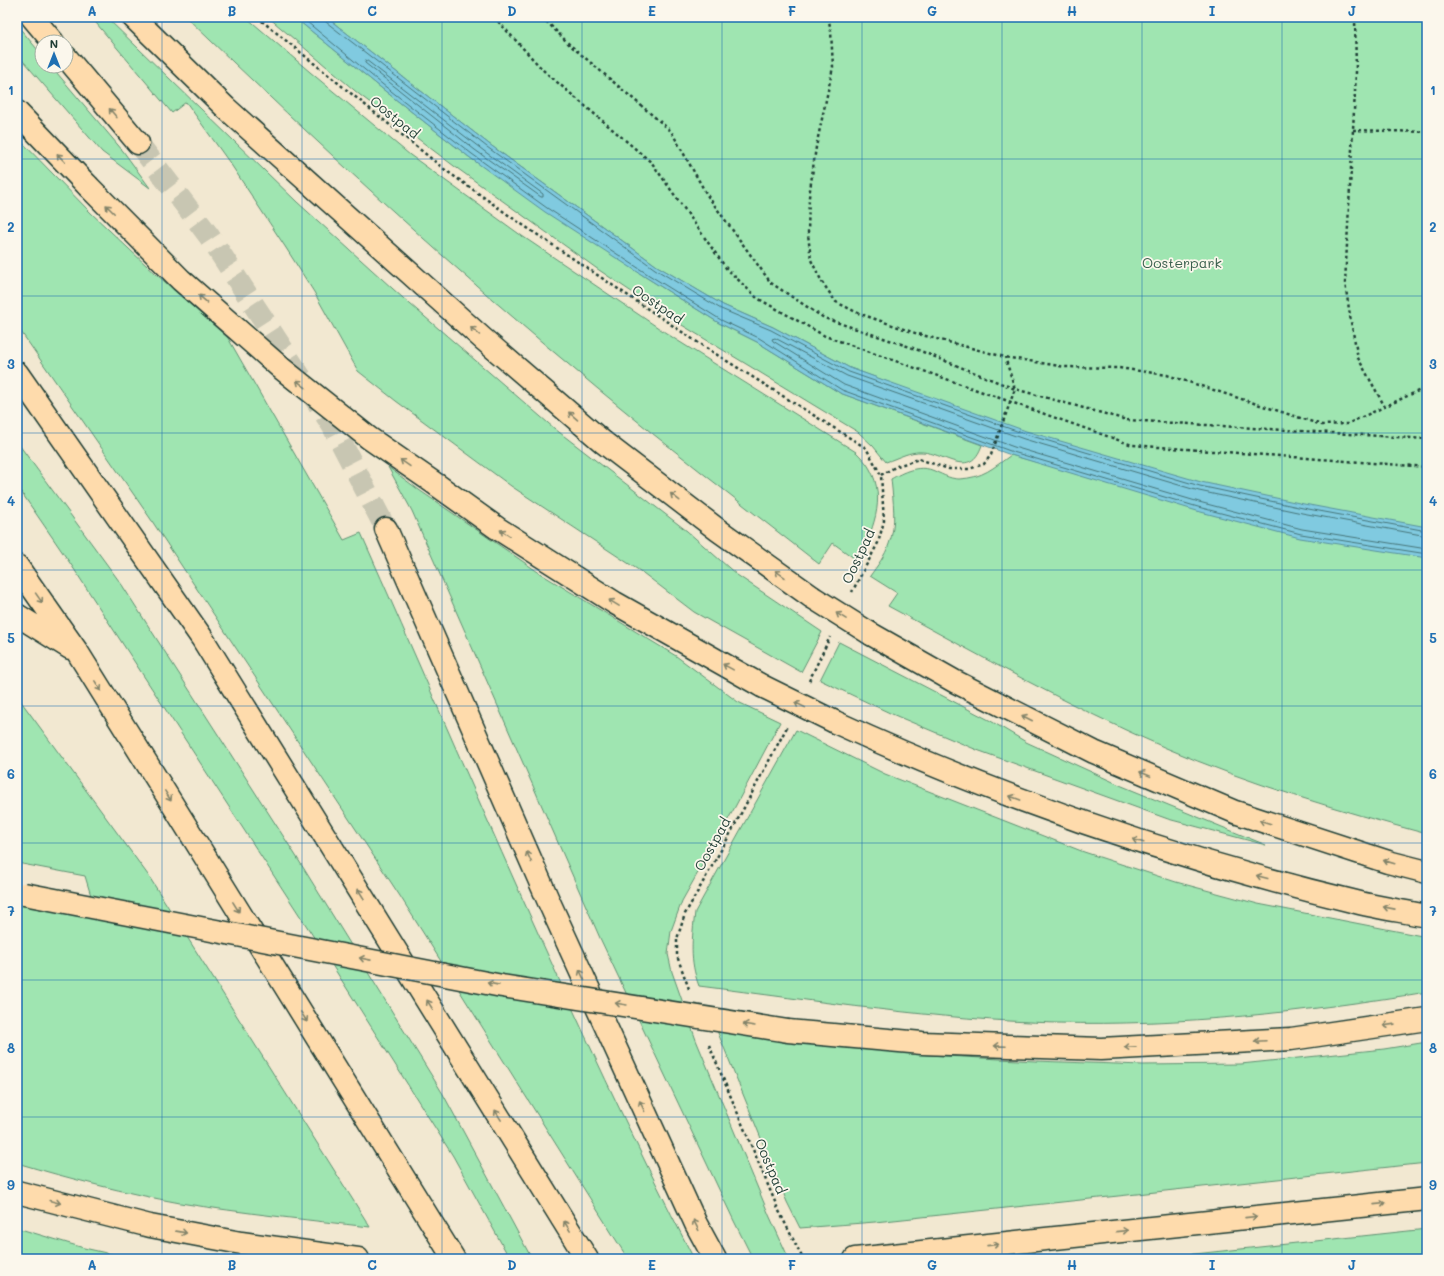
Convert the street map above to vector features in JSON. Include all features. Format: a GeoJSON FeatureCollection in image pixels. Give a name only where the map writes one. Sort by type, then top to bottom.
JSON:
{"type":"FeatureCollection","features":[{"type":"Feature","properties":{"kind":"highway"},"geometry":{"type":"LineString","coordinates":[[32,17],[46,34]]}},
{"type":"Feature","properties":{"kind":"highway"},"geometry":{"type":"LineString","coordinates":[[132,17],[232,113],[482,338],[603,442],[718,530],[812,597],[871,634],[954,681],[1094,752],[1236,812],[1381,860],[1427,872]]}},
{"type":"Feature","properties":{"kind":"highway"},"geometry":{"type":"LineString","coordinates":[[74,67],[138,143]]}},
{"type":"Feature","properties":{"kind":"highway"},"geometry":{"type":"LineString","coordinates":[[17,112],[181,280],[281,368],[369,438],[497,528],[615,603],[762,686],[835,722],[888,746],[995,790],[1113,833],[1224,867],[1357,903],[1427,916]]}},
{"type":"Feature","properties":{"kind":"highway"},"geometry":{"type":"LineString","coordinates":[[17,373],[202,638],[587,1259]]}},
{"type":"Feature","properties":{"kind":"highway"},"geometry":{"type":"LineString","coordinates":[[386,529],[549,902],[696,1224],[715,1259]]}},
{"type":"Feature","properties":{"kind":"highway"},"geometry":{"type":"LineString","coordinates":[[17,566],[78,653],[454,1259]]}},
{"type":"Feature","properties":{"kind":"highway"},"geometry":{"type":"LineString","coordinates":[[17,615],[78,653]]}},
{"type":"Feature","properties":{"kind":"highway"},"geometry":{"type":"LineString","coordinates":[[21,894],[502,986],[788,1031],[922,1043],[1101,1049],[1291,1039],[1427,1019]]}},
{"type":"Feature","properties":{"kind":"highway"},"geometry":{"type":"LineString","coordinates":[[17,1192],[150,1226],[241,1242],[358,1259]]}},
{"type":"Feature","properties":{"kind":"highway"},"geometry":{"type":"LineString","coordinates":[[862,1259],[1427,1199]]}},
{"type":"Feature","properties":{"kind":"path","name":"Oostpad"},"geometry":{"type":"LineString","coordinates":[[257,17],[444,169],[514,219],[703,346],[866,448],[881,475],[884,521],[878,543],[849,599]]}},
{"type":"Feature","properties":{"kind":"path"},"geometry":{"type":"LineString","coordinates":[[494,17],[544,71],[652,163],[726,268],[757,298],[825,336],[1132,445],[1427,467]]}},
{"type":"Feature","properties":{"kind":"path"},"geometry":{"type":"LineString","coordinates":[[542,17],[570,45],[671,131],[707,195],[771,283],[824,318],[913,348],[1015,389],[1127,420],[1427,439]]}},
{"type":"Feature","properties":{"kind":"path"},"geometry":{"type":"LineString","coordinates":[[828,17],[831,32],[833,67],[816,147],[809,197],[808,234],[811,260],[822,282],[836,302],[858,313],[918,334],[1005,357],[1065,367],[1119,368],[1167,375],[1322,425],[1347,424],[1427,387]]}},
{"type":"Feature","properties":{"kind":"path"},"geometry":{"type":"LineString","coordinates":[[1355,17],[1356,72],[1345,283],[1358,358],[1385,407]]}},
{"type":"Feature","properties":{"kind":"path"},"geometry":{"type":"LineString","coordinates":[[1353,130],[1427,132]]}},
{"type":"Feature","properties":{"kind":"path"},"geometry":{"type":"LineString","coordinates":[[881,475],[896,466],[919,459],[949,469],[969,469],[984,464],[991,455],[1015,389],[1005,357]]}},
{"type":"Feature","properties":{"kind":"path"},"geometry":{"type":"LineString","coordinates":[[1322,425],[1322,432]]}},
{"type":"Feature","properties":{"kind":"path"},"geometry":{"type":"LineString","coordinates":[[809,681],[832,633]]}},
{"type":"Feature","properties":{"kind":"path","name":"Oostpad"},"geometry":{"type":"LineString","coordinates":[[690,992],[677,956],[677,939],[685,914],[729,836],[789,722]]}},
{"type":"Feature","properties":{"kind":"path","name":"Oostpad"},"geometry":{"type":"LineString","coordinates":[[708,1043],[778,1209],[803,1259]]}},
{"type":"Feature","properties":{"kind":"green space"},"geometry":{"type":"Polygon","coordinates":[[[91,17],[106,17],[297,202],[403,298],[555,429],[687,531],[737,575],[822,632],[801,672],[694,612],[643,573],[511,486],[358,371],[314,292],[286,248],[232,166],[186,102],[172,113],[91,17]]]}},
{"type":"Feature","properties":{"kind":"green space"},"geometry":{"type":"Polygon","coordinates":[[[186,17],[246,17],[410,155],[522,236],[675,339],[856,452],[866,462],[870,469],[875,481],[877,492],[876,515],[858,561],[833,543],[819,564],[625,411],[492,299],[388,207],[286,113],[186,17]]]}},
{"type":"Feature","properties":{"kind":"green space"},"geometry":{"type":"Polygon","coordinates":[[[268,17],[294,17],[469,157],[647,278],[719,323],[757,342],[840,393],[982,445],[977,455],[971,461],[964,463],[956,462],[931,453],[918,452],[886,462],[873,446],[858,432],[672,319],[596,268],[454,166],[360,95],[268,17]]]}},
{"type":"Feature","properties":{"kind":"green space","name":"Oosterpark"},"geometry":{"type":"Polygon","coordinates":[[[326,17],[1427,17],[1427,834],[1360,816],[1295,796],[1166,748],[1060,698],[888,606],[897,593],[870,576],[885,553],[893,528],[894,512],[891,479],[900,474],[921,468],[932,470],[952,478],[959,479],[975,477],[987,472],[1011,455],[1039,463],[888,382],[850,368],[773,327],[723,305],[657,266],[489,144],[326,17]]]}},
{"type":"Feature","properties":{"kind":"green space"},"geometry":{"type":"Polygon","coordinates":[[[17,25],[34,45],[34,74],[17,54],[17,25]]]}},
{"type":"Feature","properties":{"kind":"green space"},"geometry":{"type":"Polygon","coordinates":[[[34,74],[58,74],[123,151],[150,188],[102,152],[34,74]]]}},
{"type":"Feature","properties":{"kind":"green space"},"geometry":{"type":"Polygon","coordinates":[[[17,137],[90,212],[147,266],[228,338],[344,540],[361,533],[522,898],[606,1080],[694,1259],[628,1259],[400,896],[150,518],[17,326],[17,137]]]}},
{"type":"Feature","properties":{"kind":"green space"},"geometry":{"type":"Polygon","coordinates":[[[17,442],[122,585],[296,856],[443,1094],[532,1259],[510,1259],[453,1156],[332,965],[72,566],[17,486],[17,442]]]}},
{"type":"Feature","properties":{"kind":"green space"},"geometry":{"type":"Polygon","coordinates":[[[388,467],[541,574],[676,656],[738,702],[780,722],[735,807],[682,901],[671,931],[668,954],[672,972],[696,1040],[769,1215],[789,1259],[753,1259],[600,938],[412,511],[388,467]]]}},
{"type":"Feature","properties":{"kind":"green space"},"geometry":{"type":"Polygon","coordinates":[[[839,642],[989,720],[1026,742],[1122,786],[1266,845],[1168,819],[977,750],[892,714],[820,680],[839,642]]]}},
{"type":"Feature","properties":{"kind":"green space"},"geometry":{"type":"Polygon","coordinates":[[[17,696],[148,875],[370,1227],[180,1203],[98,1185],[17,1163],[17,904],[98,919],[85,876],[17,863],[17,696]]]}},
{"type":"Feature","properties":{"kind":"green space"},"geometry":{"type":"Polygon","coordinates":[[[796,730],[885,774],[1084,852],[1176,882],[1258,904],[1427,937],[1427,992],[1335,1006],[1196,1020],[1057,1023],[922,1014],[699,986],[694,967],[692,949],[695,912],[796,730]]]}},
{"type":"Feature","properties":{"kind":"green space"},"geometry":{"type":"Polygon","coordinates":[[[716,1028],[817,1043],[928,1055],[1143,1065],[1241,1064],[1384,1049],[1427,1042],[1427,1163],[875,1222],[800,1228],[787,1202],[716,1028]]]}},
{"type":"Feature","properties":{"kind":"green space"},"geometry":{"type":"Polygon","coordinates":[[[17,1228],[84,1248],[133,1259],[17,1259],[17,1228]]]}},
{"type":"Feature","properties":{"kind":"green space"},"geometry":{"type":"Polygon","coordinates":[[[1427,1229],[1427,1259],[1148,1259],[1427,1229]]]}},
{"type":"Feature","properties":{"kind":"water"},"geometry":{"type":"Polygon","coordinates":[[[294,17],[326,17],[489,144],[657,266],[723,305],[773,327],[850,368],[1026,431],[1201,482],[1304,504],[1427,527],[1427,558],[1300,538],[1197,511],[1011,455],[840,393],[757,342],[719,323],[545,212],[469,157],[294,17]]]}},
{"type":"Feature","properties":{"kind":"tunnel"},"geometry":{"type":"LineString","coordinates":[[138,143],[209,236],[332,425],[386,529]]}}]}
